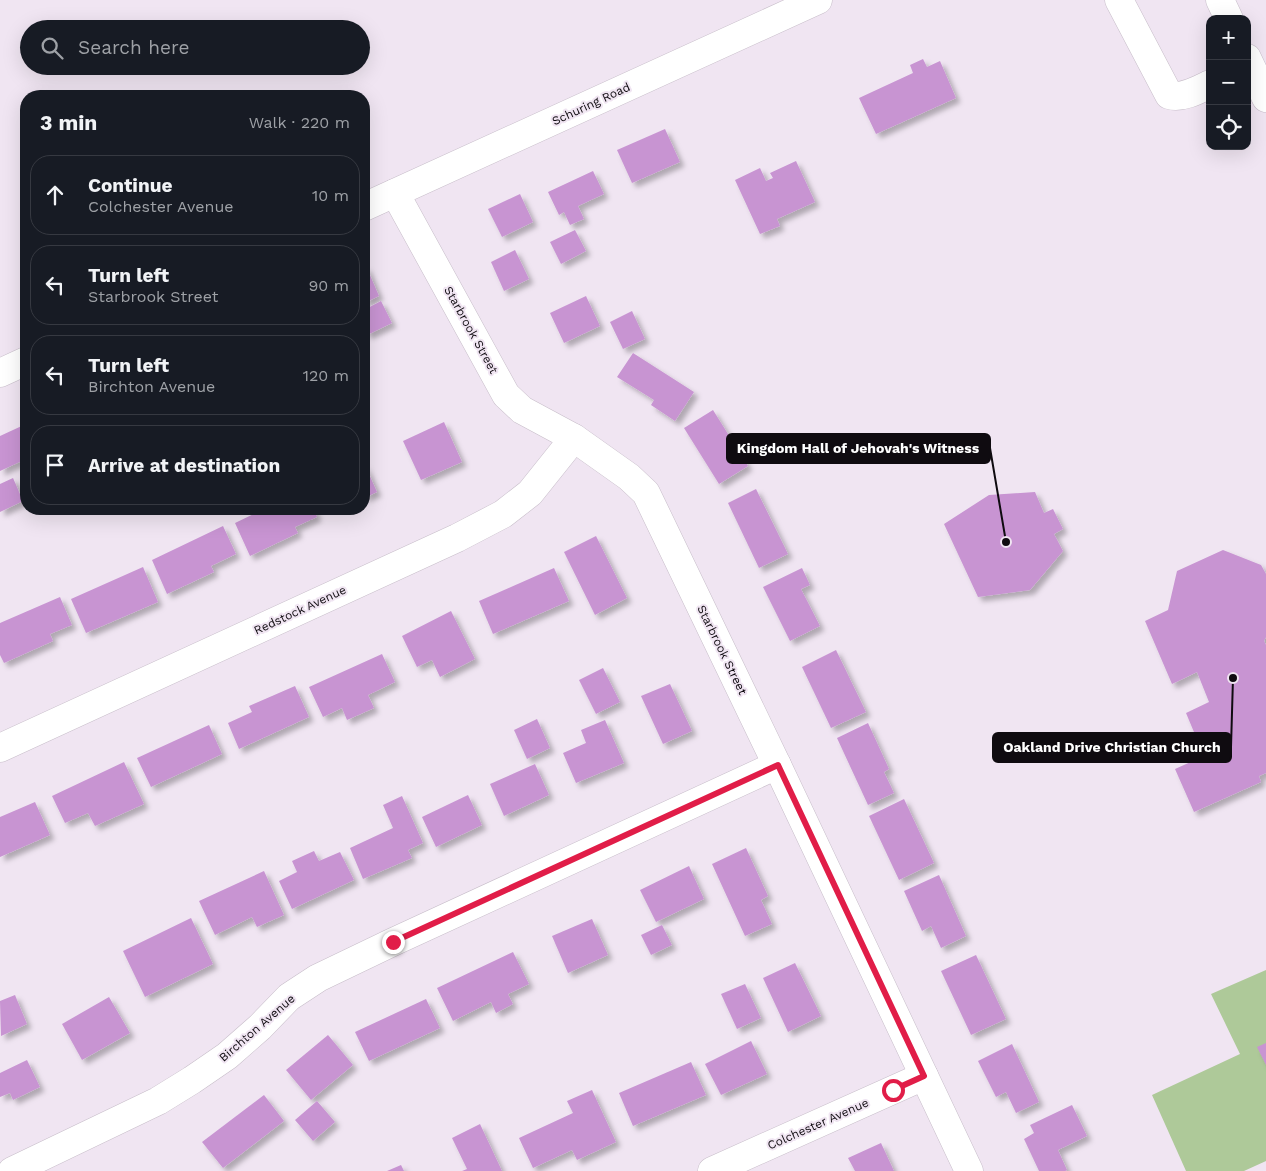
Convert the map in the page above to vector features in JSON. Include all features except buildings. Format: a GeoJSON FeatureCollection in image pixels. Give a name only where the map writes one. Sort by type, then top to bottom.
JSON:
{"type":"FeatureCollection","features":[{"type":"Feature","properties":{"kind":"street","name":"Schuring Road"},"geometry":{"type":"LineString","coordinates":[[370,204],[818,0]]}},
{"type":"Feature","properties":{"kind":"street"},"geometry":{"type":"LineString","coordinates":[[1119,0],[1169,95],[1174,97],[1190,93],[1206,86]]}},
{"type":"Feature","properties":{"kind":"street"},"geometry":{"type":"LineString","coordinates":[[1220,0],[1227,15]]}},
{"type":"Feature","properties":{"kind":"street"},"geometry":{"type":"LineString","coordinates":[[1251,70],[1266,98]]}},
{"type":"Feature","properties":{"kind":"street","name":"Starbrook Street"},"geometry":{"type":"LineString","coordinates":[[395,193],[506,394],[522,410],[574,438],[629,476],[646,494],[778,765],[969,1171]]}},
{"type":"Feature","properties":{"kind":"street"},"geometry":{"type":"LineString","coordinates":[[0,373],[20,364]]}},
{"type":"Feature","properties":{"kind":"street","name":"Redstock Avenue"},"geometry":{"type":"LineString","coordinates":[[0,748],[457,538],[503,514],[530,493],[574,438]]}},
{"type":"Feature","properties":{"kind":"street","name":"Birchton Avenue"},"geometry":{"type":"LineString","coordinates":[[12,1171],[158,1101],[192,1080],[227,1056],[260,1027],[289,997],[318,978],[778,765]]}},
{"type":"Feature","properties":{"kind":"street","name":"Colchester Avenue"},"geometry":{"type":"LineString","coordinates":[[712,1171],[924,1076]]}},
{"type":"Feature","properties":{"kind":"green space"},"geometry":{"type":"Polygon","coordinates":[[[1266,970],[1266,1161],[1244,1171],[1186,1171],[1152,1095],[1240,1054],[1211,994],[1266,970]]]}},
{"type":"Feature","properties":{"kind":"place","name":"Kingdom Hall of Jehovah's Witness"},"geometry":{"type":"Point","coordinates":[1006,542]}},
{"type":"Feature","properties":{"kind":"place","name":"Oakland Drive Christian Church"},"geometry":{"type":"Point","coordinates":[1233,678]}},
{"type":"Feature","properties":{"kind":"route"},"geometry":{"type":"LineString","coordinates":[[393,942],[778,765],[924,1076],[893,1090]]}}]}
